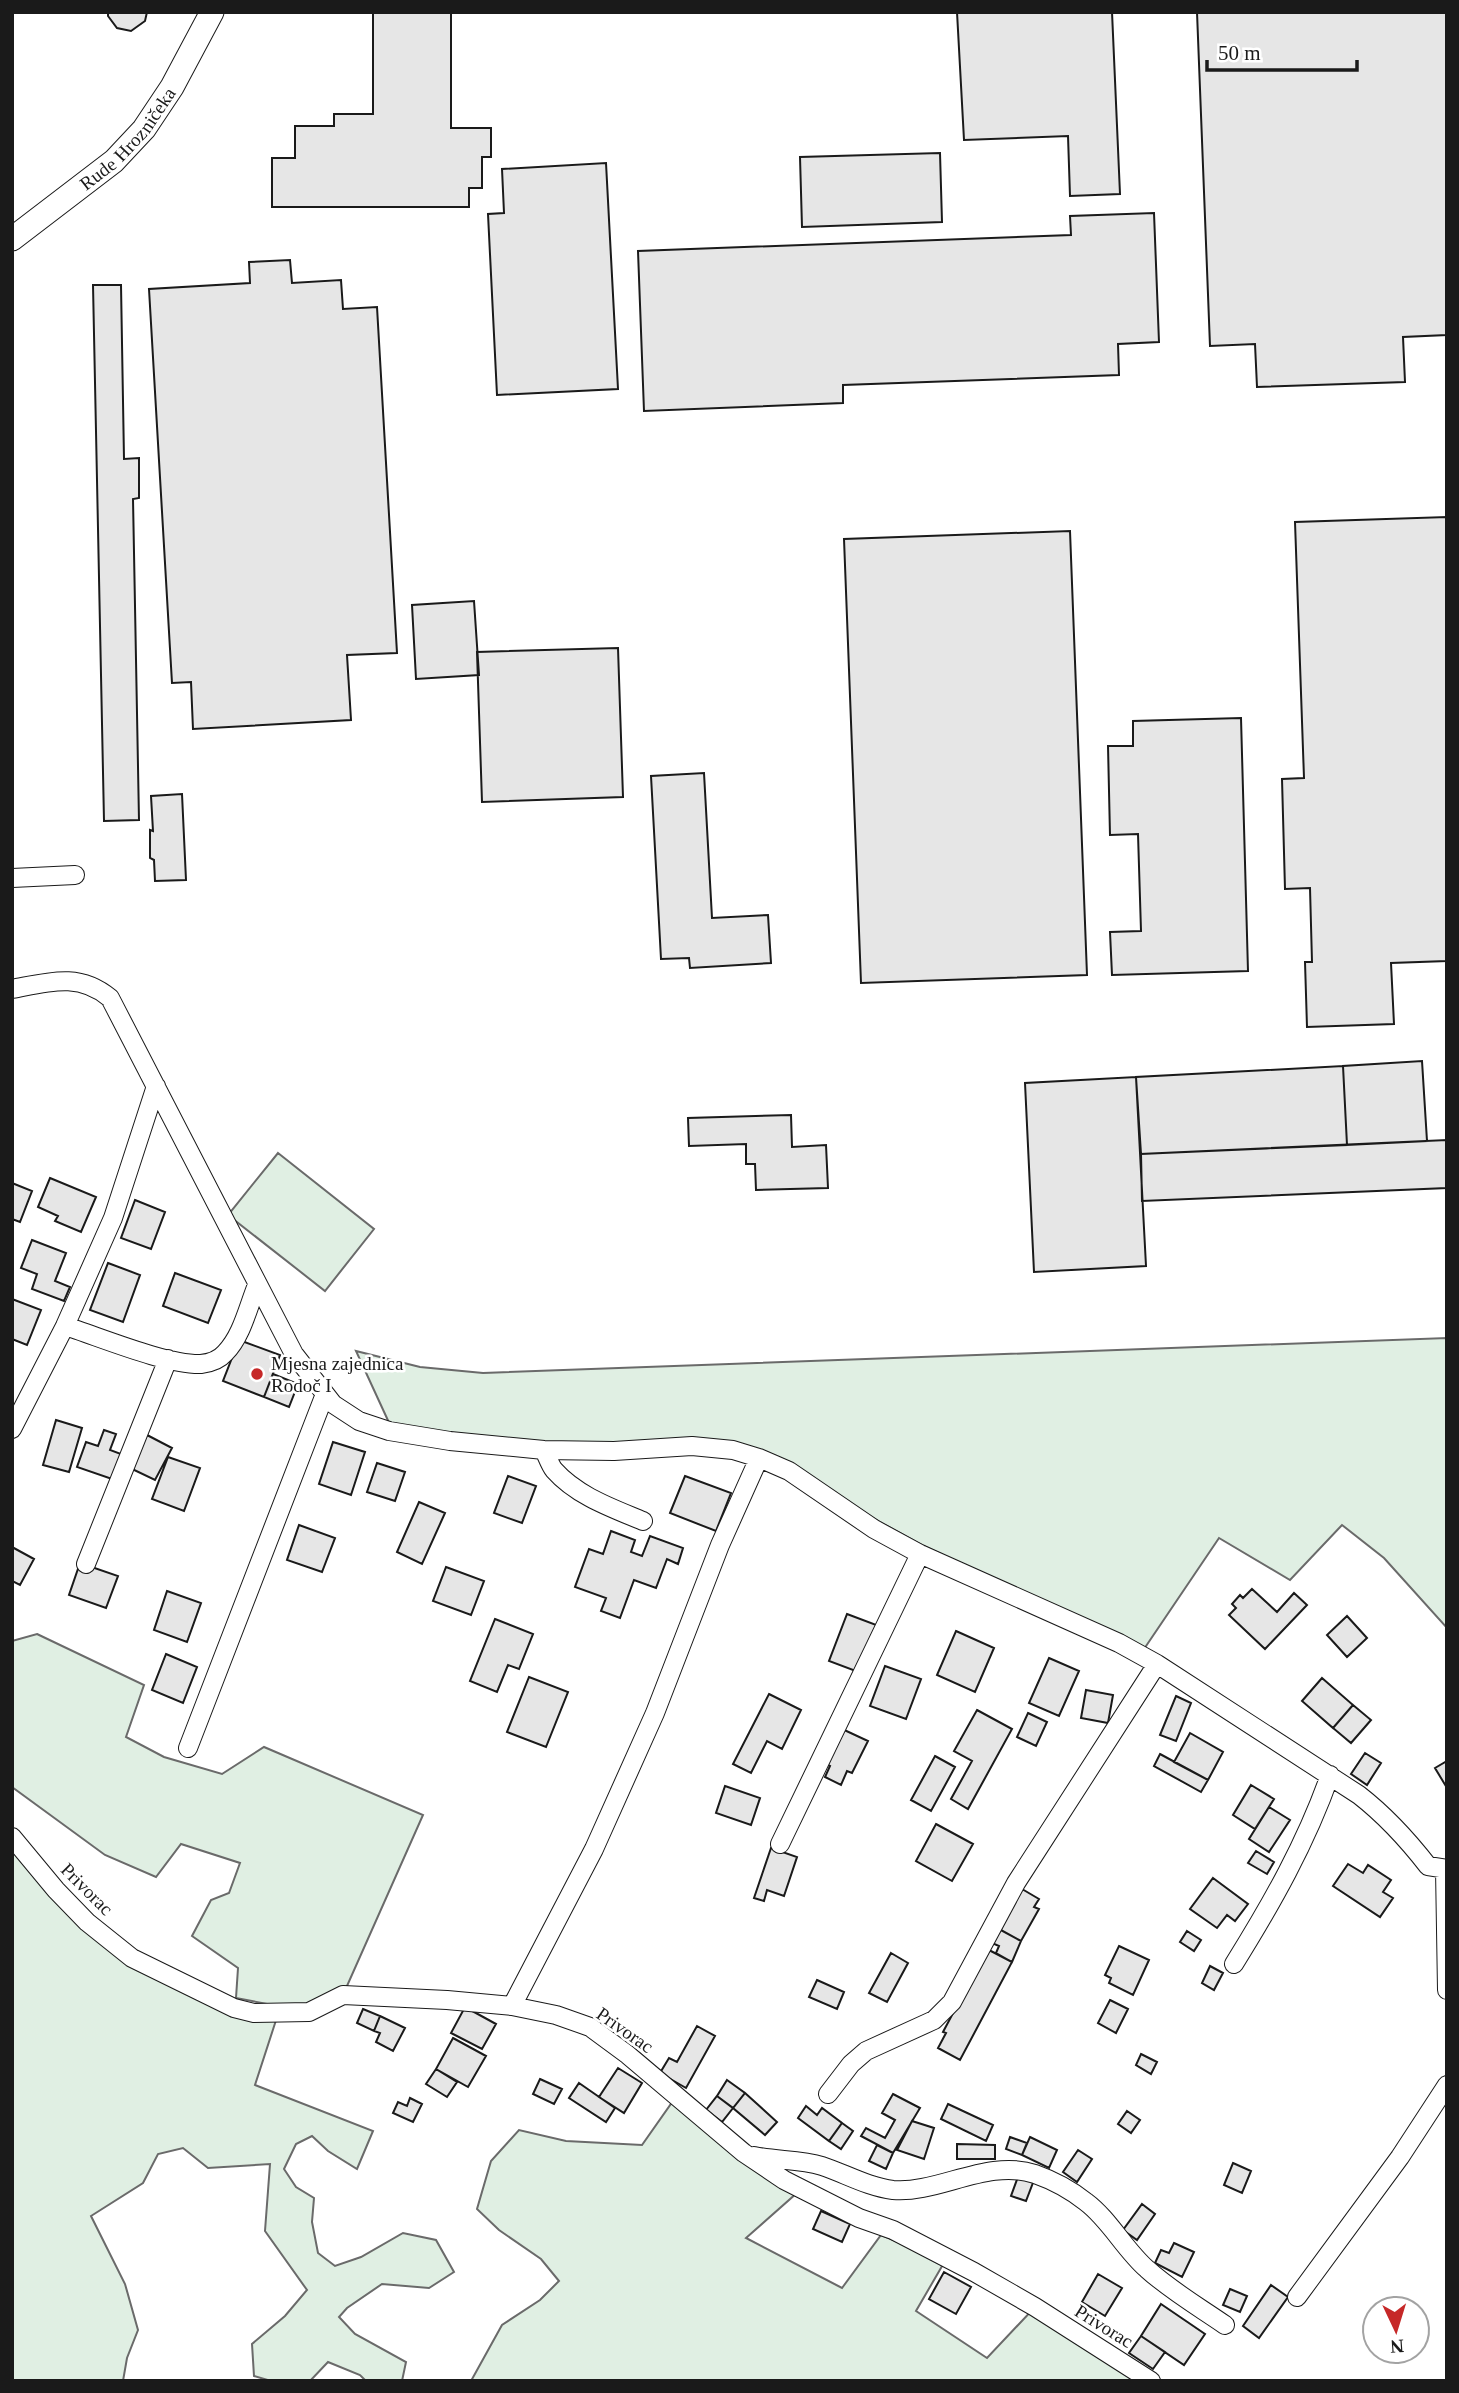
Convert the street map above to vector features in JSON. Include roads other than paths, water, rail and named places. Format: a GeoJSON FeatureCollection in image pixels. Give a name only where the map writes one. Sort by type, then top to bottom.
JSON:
{"type":"FeatureCollection","features":[{"type":"Feature","properties":{"kind":"street","name":"Rude Hrozničeka"},"geometry":{"type":"LineString","coordinates":[[12,239],[114,161],[144,129],[172,87],[212,12]]}},
{"type":"Feature","properties":{"kind":"street"},"geometry":{"type":"LineString","coordinates":[[12,878],[75,875]]}},
{"type":"Feature","properties":{"kind":"street"},"geometry":{"type":"LineString","coordinates":[[12,989],[68,980],[84,982],[110,998],[294,1354],[332,1404],[359,1421],[389,1431],[450,1441],[544,1450],[614,1451],[692,1446],[733,1450],[789,1471],[874,1529],[920,1554],[1119,1643],[1157,1664],[1330,1776],[1380,1812],[1428,1866],[1446,1870],[1447,1990]]}},
{"type":"Feature","properties":{"kind":"street"},"geometry":{"type":"LineString","coordinates":[[12,1429],[65,1326],[113,1218],[156,1086]]}},
{"type":"Feature","properties":{"kind":"street"},"geometry":{"type":"LineString","coordinates":[[65,1326],[167,1359],[201,1364],[223,1356],[234,1342],[257,1284]]}},
{"type":"Feature","properties":{"kind":"street"},"geometry":{"type":"LineString","coordinates":[[86,1564],[167,1359]]}},
{"type":"Feature","properties":{"kind":"street"},"geometry":{"type":"LineString","coordinates":[[188,1748],[325,1394]]}},
{"type":"Feature","properties":{"kind":"street"},"geometry":{"type":"LineString","coordinates":[[544,1450],[553,1469],[574,1487],[600,1504],[643,1521]]}},
{"type":"Feature","properties":{"kind":"street"},"geometry":{"type":"LineString","coordinates":[[512,2006],[605,1824],[655,1713],[720,1545],[759,1458]]}},
{"type":"Feature","properties":{"kind":"street"},"geometry":{"type":"LineString","coordinates":[[780,1844],[920,1554]]}},
{"type":"Feature","properties":{"kind":"street"},"geometry":{"type":"LineString","coordinates":[[828,2094],[851,2064],[866,2051],[934,2021],[952,2002],[1016,1883],[1157,1664]]}},
{"type":"Feature","properties":{"kind":"street"},"geometry":{"type":"LineString","coordinates":[[1234,1964],[1267,1912],[1301,1846],[1330,1776]]}},
{"type":"Feature","properties":{"kind":"street","name":"Privorac"},"geometry":{"type":"LineString","coordinates":[[12,1837],[87,1922],[132,1958],[234,2008],[254,2012],[309,2012],[343,1995],[512,2006],[556,2015],[590,2027],[628,2055],[744,2154],[809,2194],[859,2218],[893,2230],[974,2272],[1035,2307],[1151,2381]]}},
{"type":"Feature","properties":{"kind":"street"},"geometry":{"type":"LineString","coordinates":[[1297,2297],[1400,2157],[1447,2085]]}},
{"type":"Feature","properties":{"kind":"street"},"geometry":{"type":"LineString","coordinates":[[744,2154],[802,2161],[874,2186],[894,2190],[914,2189],[967,2175],[1005,2171],[1032,2173],[1059,2185],[1088,2203],[1147,2270],[1225,2325]]}},
{"type":"Feature","properties":{"kind":"place","name":"Mjesna zajednica Rodoč I"},"geometry":{"type":"Point","coordinates":[257,1374]}}]}
